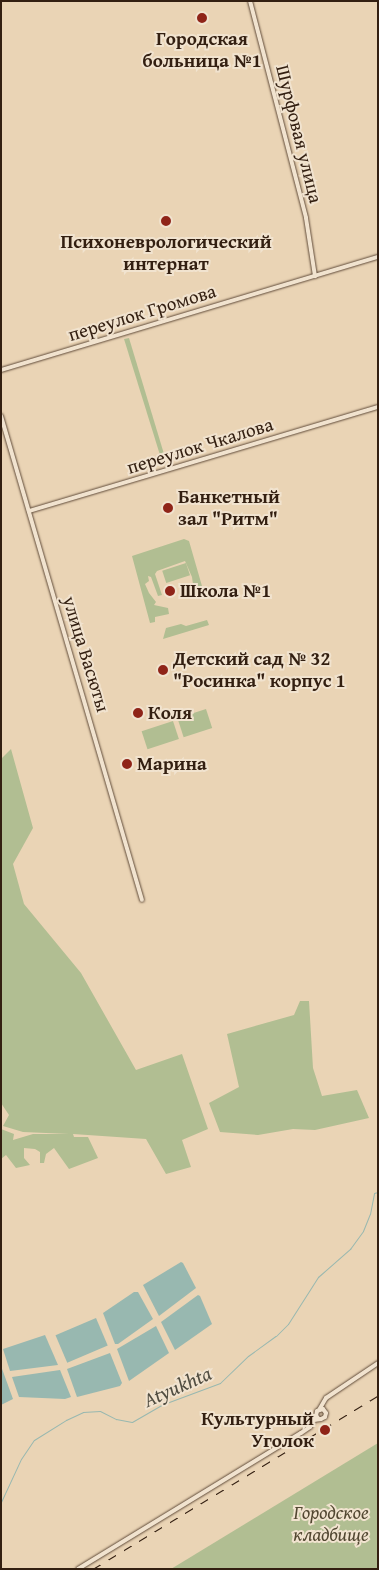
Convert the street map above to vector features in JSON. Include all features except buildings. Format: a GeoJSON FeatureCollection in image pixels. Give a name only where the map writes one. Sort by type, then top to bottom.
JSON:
{"type":"FeatureCollection","features":[{"type":"Feature","properties":{"kind":"street","name":"Шурфовая улица"},"geometry":{"type":"LineString","coordinates":[[250,1],[306,218],[315,276]]}},
{"type":"Feature","properties":{"kind":"street","name":"переулок Громова"},"geometry":{"type":"LineString","coordinates":[[1,370],[378,257]]}},
{"type":"Feature","properties":{"kind":"street","name":"переулок Чкалова"},"geometry":{"type":"LineString","coordinates":[[29,511],[378,407]]}},
{"type":"Feature","properties":{"kind":"street","name":"улица Васюты"},"geometry":{"type":"LineString","coordinates":[[1,416],[142,900]]}},
{"type":"Feature","properties":{"kind":"street"},"geometry":{"type":"LineString","coordinates":[[316,1418],[324,1419],[326,1415],[321,1410],[320,1404],[326,1398],[378,1362]]}},
{"type":"Feature","properties":{"kind":"street"},"geometry":{"type":"LineString","coordinates":[[78,1569],[301,1433],[310,1427],[321,1410]]}},
{"type":"Feature","properties":{"kind":"green space"},"geometry":{"type":"Polygon","coordinates":[[[129,338],[164,454],[160,455],[124,339],[129,338]]]}},
{"type":"Feature","properties":{"kind":"green space"},"geometry":{"type":"Polygon","coordinates":[[[184,539],[189,541],[204,593],[199,595],[194,592],[192,577],[185,561],[157,571],[155,574],[162,595],[158,596],[151,577],[148,576],[149,581],[145,584],[156,602],[154,605],[168,608],[169,614],[155,617],[155,622],[150,623],[132,556],[184,539]]]}},
{"type":"Feature","properties":{"kind":"green space"},"geometry":{"type":"Polygon","coordinates":[[[186,563],[190,575],[166,583],[162,571],[186,563]]]}},
{"type":"Feature","properties":{"kind":"green space"},"geometry":{"type":"Polygon","coordinates":[[[207,620],[209,625],[163,639],[166,628],[181,624],[186,626],[207,620]]]}},
{"type":"Feature","properties":{"kind":"green space"},"geometry":{"type":"Polygon","coordinates":[[[206,709],[212,728],[184,737],[177,718],[206,709]]]}},
{"type":"Feature","properties":{"kind":"green space"},"geometry":{"type":"Polygon","coordinates":[[[173,721],[179,739],[147,749],[142,731],[173,721]]]}},
{"type":"Feature","properties":{"kind":"green space"},"geometry":{"type":"Polygon","coordinates":[[[11,749],[33,828],[13,864],[24,904],[81,973],[136,1070],[182,1054],[208,1129],[182,1140],[191,1167],[166,1174],[146,1139],[73,1134],[74,1137],[88,1137],[98,1158],[69,1169],[54,1148],[46,1154],[44,1163],[40,1163],[40,1152],[35,1149],[24,1148],[24,1158],[30,1165],[16,1168],[6,1155],[1,1159],[1,1129],[14,1134],[13,1140],[33,1134],[69,1134],[23,1132],[3,1126],[9,1115],[1,1103],[1,759],[11,749]]]}},
{"type":"Feature","properties":{"kind":"green space"},"geometry":{"type":"Polygon","coordinates":[[[300,1001],[309,1001],[313,1068],[322,1096],[357,1090],[369,1118],[315,1130],[293,1129],[258,1135],[220,1132],[209,1103],[239,1087],[227,1034],[294,1015],[300,1001]]]}},
{"type":"Feature","properties":{"kind":"green space","name":"Городское кладбище"},"geometry":{"type":"Polygon","coordinates":[[[378,1443],[378,1569],[171,1569],[378,1443]]]}},
{"type":"Feature","properties":{"kind":"water"},"geometry":{"type":"Polygon","coordinates":[[[181,1262],[196,1288],[159,1316],[143,1285],[181,1262]]]}},
{"type":"Feature","properties":{"kind":"water"},"geometry":{"type":"Polygon","coordinates":[[[134,1292],[138,1292],[153,1319],[118,1344],[115,1344],[103,1313],[134,1292]]]}},
{"type":"Feature","properties":{"kind":"water"},"geometry":{"type":"Polygon","coordinates":[[[198,1295],[212,1324],[175,1350],[161,1322],[198,1295]]]}},
{"type":"Feature","properties":{"kind":"water"},"geometry":{"type":"Polygon","coordinates":[[[96,1318],[108,1346],[67,1363],[55,1335],[96,1318]]]}},
{"type":"Feature","properties":{"kind":"water"},"geometry":{"type":"Polygon","coordinates":[[[156,1326],[169,1353],[129,1381],[117,1349],[156,1326]]]}},
{"type":"Feature","properties":{"kind":"water"},"geometry":{"type":"Polygon","coordinates":[[[45,1335],[58,1365],[10,1371],[3,1349],[45,1335]]]}},
{"type":"Feature","properties":{"kind":"water"},"geometry":{"type":"Polygon","coordinates":[[[110,1353],[122,1383],[120,1386],[77,1397],[67,1369],[110,1353]]]}},
{"type":"Feature","properties":{"kind":"water"},"geometry":{"type":"Polygon","coordinates":[[[1,1366],[13,1399],[1,1405],[1,1366]]]}},
{"type":"Feature","properties":{"kind":"water"},"geometry":{"type":"Polygon","coordinates":[[[60,1370],[71,1397],[65,1399],[19,1397],[12,1377],[60,1370]]]}},
{"type":"Feature","properties":{"kind":"waterway","name":"Atyukhta"},"geometry":{"type":"LineString","coordinates":[[1,1502],[21,1459],[34,1440],[66,1420],[83,1412],[100,1411],[116,1419],[132,1422],[161,1405],[220,1383],[248,1356],[276,1336],[288,1324],[318,1277],[350,1249],[363,1231],[370,1214],[374,1193],[378,1192]]}},
{"type":"Feature","properties":{"kind":"railway"},"geometry":{"type":"LineString","coordinates":[[93,1569],[378,1396]]}},
{"type":"Feature","properties":{"kind":"place","name":"Городская больница №1"},"geometry":{"type":"Point","coordinates":[202,18]}},
{"type":"Feature","properties":{"kind":"place","name":"Психоневрологический интернат"},"geometry":{"type":"Point","coordinates":[166,221]}},
{"type":"Feature","properties":{"kind":"place","name":"Банкетный зал \"Ритм\""},"geometry":{"type":"Point","coordinates":[168,508]}},
{"type":"Feature","properties":{"kind":"place","name":"Школа №1"},"geometry":{"type":"Point","coordinates":[170,591]}},
{"type":"Feature","properties":{"kind":"place","name":"Детский сад № 32 \"Росинка\" корпус 1"},"geometry":{"type":"Point","coordinates":[163,670]}},
{"type":"Feature","properties":{"kind":"place","name":"Коля"},"geometry":{"type":"Point","coordinates":[138,713]}},
{"type":"Feature","properties":{"kind":"place","name":"Марина"},"geometry":{"type":"Point","coordinates":[127,764]}},
{"type":"Feature","properties":{"kind":"place","name":"Культурный Уголок"},"geometry":{"type":"Point","coordinates":[325,1430]}}]}
